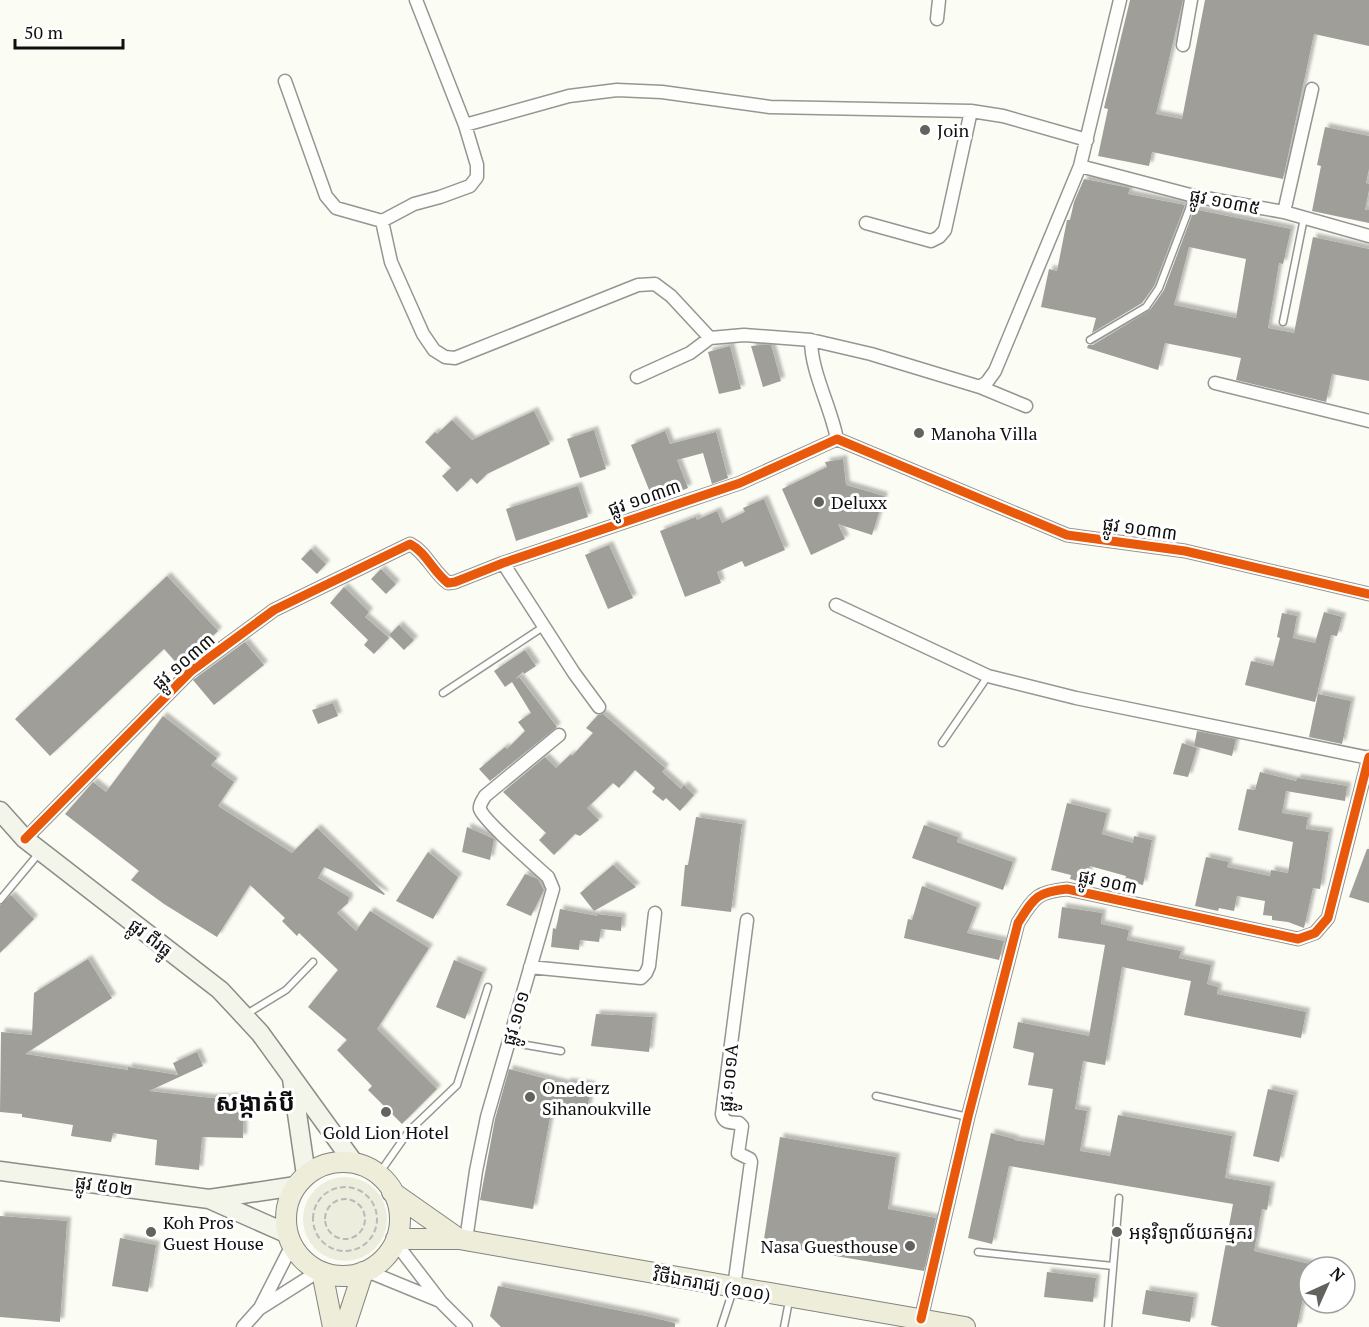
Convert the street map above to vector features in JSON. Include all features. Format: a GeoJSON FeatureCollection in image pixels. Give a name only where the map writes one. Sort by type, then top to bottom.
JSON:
{"type":"FeatureCollection","features":[{"type":"Feature","properties":{"kind":"main road","name":"ផ្លូវ ពីរធ្នូ"},"geometry":{"type":"LineString","coordinates":[[0,811],[40,852],[220,990],[245,1015],[354,1163]]}},
{"type":"Feature","properties":{"kind":"main road","name":"ផ្លូវ ពីរធ្នូ"},"geometry":{"type":"LineString","coordinates":[[291,1075],[301,1181]]}},
{"type":"Feature","properties":{"kind":"main road"},"geometry":{"type":"LineString","coordinates":[[392,1192],[399,1215],[396,1240],[384,1258],[365,1272],[342,1276],[321,1271],[308,1264],[290,1239],[286,1209],[301,1181],[320,1166],[337,1162],[354,1163],[378,1175],[392,1192],[463,1240]]}},
{"type":"Feature","properties":{"kind":"main road","name":"ផ្លូវ ៥០២"},"geometry":{"type":"LineString","coordinates":[[0,1170],[209,1199],[290,1239]]}},
{"type":"Feature","properties":{"kind":"main road","name":"ផ្លូវ ៥០២"},"geometry":{"type":"LineString","coordinates":[[209,1199],[301,1181]]}},
{"type":"Feature","properties":{"kind":"main road","name":"វិថីឯករាជ្យ (១០០)"},"geometry":{"type":"LineString","coordinates":[[396,1240],[463,1240],[790,1297],[898,1321],[961,1327]]}},
{"type":"Feature","properties":{"kind":"main road"},"geometry":{"type":"LineString","coordinates":[[321,1271],[333,1327]]}},
{"type":"Feature","properties":{"kind":"main road"},"geometry":{"type":"LineString","coordinates":[[345,1327],[365,1272]]}},
{"type":"Feature","properties":{"kind":"street"},"geometry":{"type":"LineString","coordinates":[[285,81],[326,196],[336,208],[382,221],[414,204],[470,186],[477,177],[477,165],[465,125],[416,0]]}},
{"type":"Feature","properties":{"kind":"street"},"geometry":{"type":"LineString","coordinates":[[938,19],[939,0]]}},
{"type":"Feature","properties":{"kind":"street"},"geometry":{"type":"LineString","coordinates":[[980,387],[995,371],[1080,166],[1120,0]]}},
{"type":"Feature","properties":{"kind":"street"},"geometry":{"type":"LineString","coordinates":[[1183,45],[1191,0]]}},
{"type":"Feature","properties":{"kind":"street"},"geometry":{"type":"LineString","coordinates":[[1284,212],[1312,89]]}},
{"type":"Feature","properties":{"kind":"street"},"geometry":{"type":"LineString","coordinates":[[465,125],[569,96],[617,90],[662,92],[770,107],[971,111],[1003,116],[1087,140]]}},
{"type":"Feature","properties":{"kind":"street"},"geometry":{"type":"LineString","coordinates":[[866,223],[931,241],[939,237],[945,230],[971,111]]}},
{"type":"Feature","properties":{"kind":"street","name":"ផ្លូវ ១០៣៥"},"geometry":{"type":"LineString","coordinates":[[1080,166],[1194,196],[1284,212],[1369,236]]}},
{"type":"Feature","properties":{"kind":"street"},"geometry":{"type":"LineString","coordinates":[[382,221],[391,262],[423,334],[434,350],[445,357],[455,358],[638,285],[655,284],[671,297],[710,338]]}},
{"type":"Feature","properties":{"kind":"street"},"geometry":{"type":"LineString","coordinates":[[637,377],[690,353],[710,338],[744,335],[811,340],[871,354],[980,387],[1026,405]]}},
{"type":"Feature","properties":{"kind":"street"},"geometry":{"type":"LineString","coordinates":[[811,340],[811,354],[833,419],[837,439]]}},
{"type":"Feature","properties":{"kind":"street"},"geometry":{"type":"LineString","coordinates":[[1215,383],[1369,421]]}},
{"type":"Feature","properties":{"kind":"street","name":"ផ្លូវ ១០៣៣"},"geometry":{"type":"LineString","coordinates":[[25,839],[191,670],[274,610],[410,544],[416,547],[441,578],[448,583],[740,483],[837,439],[1067,535],[1185,551],[1369,594]]}},
{"type":"Feature","properties":{"kind":"street"},"geometry":{"type":"LineString","coordinates":[[503,563],[543,627],[599,707]]}},
{"type":"Feature","properties":{"kind":"street"},"geometry":{"type":"LineString","coordinates":[[836,605],[988,676],[1076,698],[1369,758]]}},
{"type":"Feature","properties":{"kind":"street","name":"ផ្លូវ ១០១"},"geometry":{"type":"LineString","coordinates":[[463,1240],[487,1117],[553,889],[552,882],[480,811],[480,804],[485,796],[559,735]]}},
{"type":"Feature","properties":{"kind":"street","name":"ផ្លូវ ១០៣"},"geometry":{"type":"LineString","coordinates":[[920,1323],[968,1118],[1018,923],[1033,899],[1048,891],[1066,889],[1298,939],[1315,933],[1328,918],[1369,758]]}},
{"type":"Feature","properties":{"kind":"street"},"geometry":{"type":"LineString","coordinates":[[530,967],[641,978],[649,966],[654,913]]}},
{"type":"Feature","properties":{"kind":"street","name":"ផ្លូវ ១០១A"},"geometry":{"type":"LineString","coordinates":[[734,1287],[751,1162],[750,1158],[738,1153],[741,1126],[739,1123],[726,1122],[722,1114],[747,920]]}},
{"type":"Feature","properties":{"kind":"street"},"geometry":{"type":"LineString","coordinates":[[260,1309],[290,1239]]}},
{"type":"Feature","properties":{"kind":"street"},"geometry":{"type":"LineString","coordinates":[[396,1240],[441,1302],[466,1327]]}},
{"type":"Feature","properties":{"kind":"street"},"geometry":{"type":"LineString","coordinates":[[243,1327],[260,1309],[321,1271]]}},
{"type":"Feature","properties":{"kind":"street"},"geometry":{"type":"LineString","coordinates":[[365,1272],[441,1302]]}},
{"type":"Feature","properties":{"kind":"lane"},"geometry":{"type":"LineString","coordinates":[[1090,340],[1146,307],[1159,288],[1194,196]]}},
{"type":"Feature","properties":{"kind":"lane"},"geometry":{"type":"LineString","coordinates":[[1283,322],[1304,218]]}},
{"type":"Feature","properties":{"kind":"lane"},"geometry":{"type":"LineString","coordinates":[[443,693],[543,627]]}},
{"type":"Feature","properties":{"kind":"lane"},"geometry":{"type":"LineString","coordinates":[[942,743],[988,676]]}},
{"type":"Feature","properties":{"kind":"lane"},"geometry":{"type":"LineString","coordinates":[[0,900],[40,852]]}},
{"type":"Feature","properties":{"kind":"lane"},"geometry":{"type":"LineString","coordinates":[[245,1015],[286,990],[313,963]]}},
{"type":"Feature","properties":{"kind":"lane"},"geometry":{"type":"LineString","coordinates":[[378,1175],[409,1131],[457,1085],[488,987]]}},
{"type":"Feature","properties":{"kind":"lane"},"geometry":{"type":"LineString","coordinates":[[508,1042],[561,1051]]}},
{"type":"Feature","properties":{"kind":"lane"},"geometry":{"type":"LineString","coordinates":[[876,1096],[968,1118]]}},
{"type":"Feature","properties":{"kind":"lane"},"geometry":{"type":"LineString","coordinates":[[1108,1327],[1119,1198]]}},
{"type":"Feature","properties":{"kind":"lane"},"geometry":{"type":"LineString","coordinates":[[978,1252],[1113,1266]]}},
{"type":"Feature","properties":{"kind":"lane"},"geometry":{"type":"LineString","coordinates":[[721,1327],[734,1287]]}},
{"type":"Feature","properties":{"kind":"lane"},"geometry":{"type":"LineString","coordinates":[[784,1327],[790,1297]]}},
{"type":"Feature","properties":{"kind":"path"},"geometry":{"type":"LineString","coordinates":[[341,1187],[352,1188],[364,1193],[376,1212],[377,1222],[372,1236],[364,1245],[350,1251],[332,1249],[322,1242],[312,1222],[317,1202],[324,1194],[341,1187]]}},
{"type":"Feature","properties":{"kind":"path"},"geometry":{"type":"LineString","coordinates":[[337,1201],[353,1201],[360,1206],[364,1216],[362,1230],[357,1236],[348,1239],[338,1238],[327,1227],[326,1214],[332,1204],[337,1201]]}},
{"type":"Feature","properties":{"kind":"shaded area"},"geometry":{"type":"Polygon","coordinates":[[[337,1177],[353,1177],[369,1184],[380,1195],[387,1211],[384,1235],[375,1249],[353,1261],[337,1261],[321,1254],[310,1243],[303,1227],[303,1211],[310,1195],[321,1184],[337,1177]]]}},
{"type":"Feature","properties":{"kind":"building"},"geometry":{"type":"Polygon","coordinates":[[[1130,0],[1183,0],[1156,114],[1182,119],[1205,0],[1369,0],[1369,46],[1314,34],[1283,179],[1152,152],[1149,166],[1098,156],[1108,109],[1104,108],[1130,0]]]}},
{"type":"Feature","properties":{"kind":"building"},"geometry":{"type":"Polygon","coordinates":[[[1325,127],[1369,136],[1369,169],[1366,183],[1369,184],[1369,190],[1365,210],[1369,210],[1369,223],[1312,211],[1321,166],[1317,165],[1325,127]]]}},
{"type":"Feature","properties":{"kind":"building"},"geometry":{"type":"Polygon","coordinates":[[[1084,179],[1130,188],[1128,194],[1185,205],[1154,286],[1142,303],[1092,333],[1096,318],[1041,307],[1049,269],[1057,271],[1067,220],[1070,220],[1074,202],[1084,179]]]}},
{"type":"Feature","properties":{"kind":"building"},"geometry":{"type":"Polygon","coordinates":[[[1195,207],[1199,208],[1198,210],[1291,229],[1283,264],[1279,263],[1268,328],[1294,333],[1313,237],[1369,249],[1369,381],[1332,374],[1326,402],[1236,380],[1241,358],[1165,343],[1158,370],[1087,348],[1088,345],[1093,345],[1150,310],[1164,290],[1195,207]],[[1189,247],[1174,305],[1236,318],[1246,259],[1189,247]]]}},
{"type":"Feature","properties":{"kind":"building"},"geometry":{"type":"Polygon","coordinates":[[[771,345],[781,381],[763,387],[751,346],[771,345]]]}},
{"type":"Feature","properties":{"kind":"building"},"geometry":{"type":"Polygon","coordinates":[[[730,346],[741,389],[719,394],[708,352],[730,346]]]}},
{"type":"Feature","properties":{"kind":"building"},"geometry":{"type":"Polygon","coordinates":[[[534,411],[550,444],[487,474],[477,484],[471,478],[457,492],[442,476],[451,468],[425,442],[452,420],[472,440],[534,411]]]}},
{"type":"Feature","properties":{"kind":"building"},"geometry":{"type":"Polygon","coordinates":[[[594,430],[606,469],[580,478],[567,439],[594,430]]]}},
{"type":"Feature","properties":{"kind":"building"},"geometry":{"type":"Polygon","coordinates":[[[665,431],[670,444],[716,432],[728,478],[712,484],[703,453],[677,460],[688,488],[654,502],[631,445],[665,431]]]}},
{"type":"Feature","properties":{"kind":"building"},"geometry":{"type":"Polygon","coordinates":[[[843,459],[846,485],[884,496],[872,535],[838,524],[845,539],[811,555],[782,489],[827,467],[825,462],[843,459]]]}},
{"type":"Feature","properties":{"kind":"building"},"geometry":{"type":"Polygon","coordinates":[[[578,486],[588,517],[516,541],[506,509],[578,486]]]}},
{"type":"Feature","properties":{"kind":"building"},"geometry":{"type":"Polygon","coordinates":[[[764,499],[785,550],[745,567],[742,561],[717,572],[721,583],[685,597],[660,531],[696,517],[697,520],[717,511],[722,523],[745,512],[743,508],[764,499]]]}},
{"type":"Feature","properties":{"kind":"building"},"geometry":{"type":"Polygon","coordinates":[[[609,545],[633,598],[608,609],[585,555],[609,545]]]}},
{"type":"Feature","properties":{"kind":"building"},"geometry":{"type":"Polygon","coordinates":[[[311,549],[326,564],[317,574],[301,559],[311,549]]]}},
{"type":"Feature","properties":{"kind":"building"},"geometry":{"type":"Polygon","coordinates":[[[381,569],[396,584],[386,594],[371,579],[381,569]]]}},
{"type":"Feature","properties":{"kind":"building"},"geometry":{"type":"Polygon","coordinates":[[[167,576],[218,631],[180,667],[164,649],[50,756],[15,719],[167,576]]]}},
{"type":"Feature","properties":{"kind":"building"},"geometry":{"type":"Polygon","coordinates":[[[344,587],[369,612],[365,617],[389,638],[374,654],[364,645],[368,640],[330,603],[344,587]]]}},
{"type":"Feature","properties":{"kind":"building"},"geometry":{"type":"Polygon","coordinates":[[[1324,612],[1342,617],[1337,636],[1331,635],[1315,702],[1245,685],[1251,661],[1273,666],[1280,638],[1277,637],[1282,613],[1297,616],[1293,638],[1315,643],[1324,612]]]}},
{"type":"Feature","properties":{"kind":"building"},"geometry":{"type":"Polygon","coordinates":[[[399,625],[414,640],[404,650],[389,635],[399,625]]]}},
{"type":"Feature","properties":{"kind":"building"},"geometry":{"type":"Polygon","coordinates":[[[245,642],[264,665],[214,705],[193,680],[245,642]]]}},
{"type":"Feature","properties":{"kind":"building"},"geometry":{"type":"Polygon","coordinates":[[[525,650],[536,666],[515,679],[519,677],[557,727],[490,781],[479,769],[505,747],[507,749],[525,731],[518,722],[531,713],[512,682],[505,687],[494,671],[525,650]]]}},
{"type":"Feature","properties":{"kind":"building"},"geometry":{"type":"Polygon","coordinates":[[[1318,694],[1351,701],[1342,744],[1309,737],[1318,694]]]}},
{"type":"Feature","properties":{"kind":"building"},"geometry":{"type":"Polygon","coordinates":[[[333,703],[338,716],[318,724],[312,710],[333,703]]]}},
{"type":"Feature","properties":{"kind":"building"},"geometry":{"type":"Polygon","coordinates":[[[603,714],[665,768],[662,772],[681,789],[684,785],[694,795],[680,811],[666,798],[663,801],[652,792],[655,788],[635,770],[619,788],[613,783],[587,808],[599,820],[580,836],[575,834],[554,855],[539,840],[546,833],[503,792],[545,757],[556,768],[571,754],[572,756],[593,733],[586,728],[598,715],[603,714]]]}},
{"type":"Feature","properties":{"kind":"building"},"geometry":{"type":"Polygon","coordinates":[[[163,716],[217,758],[211,765],[234,782],[218,806],[292,853],[317,828],[385,894],[324,867],[318,878],[349,897],[348,903],[337,913],[356,931],[370,911],[429,948],[377,1029],[437,1089],[402,1124],[368,1090],[372,1086],[337,1050],[347,1040],[308,1007],[338,970],[299,933],[297,936],[282,921],[285,918],[250,885],[217,937],[131,880],[139,871],[65,814],[93,782],[106,792],[163,716]]]}},
{"type":"Feature","properties":{"kind":"building"},"geometry":{"type":"Polygon","coordinates":[[[1197,731],[1236,739],[1232,756],[1194,746],[1197,731]]]}},
{"type":"Feature","properties":{"kind":"building"},"geometry":{"type":"Polygon","coordinates":[[[1182,743],[1197,748],[1188,777],[1173,774],[1182,743]]]}},
{"type":"Feature","properties":{"kind":"building"},"geometry":{"type":"Polygon","coordinates":[[[1260,772],[1296,781],[1297,778],[1347,786],[1345,801],[1286,791],[1282,813],[1308,817],[1306,829],[1329,832],[1320,889],[1313,888],[1304,928],[1288,922],[1272,920],[1272,916],[1263,915],[1265,901],[1237,896],[1234,911],[1219,908],[1218,911],[1195,906],[1206,857],[1229,862],[1227,867],[1270,876],[1271,870],[1288,873],[1293,842],[1238,830],[1247,789],[1255,790],[1260,772]]]}},
{"type":"Feature","properties":{"kind":"building"},"geometry":{"type":"Polygon","coordinates":[[[1067,803],[1107,813],[1102,834],[1133,843],[1134,836],[1152,840],[1143,885],[1125,881],[1126,876],[1090,866],[1085,883],[1070,879],[1071,875],[1051,870],[1067,803]]]}},
{"type":"Feature","properties":{"kind":"building"},"geometry":{"type":"Polygon","coordinates":[[[696,817],[742,824],[731,912],[681,906],[685,865],[688,865],[696,817]]]}},
{"type":"Feature","properties":{"kind":"building"},"geometry":{"type":"Polygon","coordinates":[[[924,825],[958,837],[957,842],[1013,862],[1003,890],[912,858],[924,825]]]}},
{"type":"Feature","properties":{"kind":"building"},"geometry":{"type":"Polygon","coordinates":[[[467,827],[494,839],[490,860],[462,852],[467,827]]]}},
{"type":"Feature","properties":{"kind":"building"},"geometry":{"type":"Polygon","coordinates":[[[1367,849],[1369,849],[1369,903],[1349,897],[1367,849]]]}},
{"type":"Feature","properties":{"kind":"building"},"geometry":{"type":"Polygon","coordinates":[[[428,852],[458,877],[433,919],[396,901],[428,852]]]}},
{"type":"Feature","properties":{"kind":"building"},"geometry":{"type":"Polygon","coordinates":[[[613,865],[636,887],[594,911],[580,893],[613,865]]]}},
{"type":"Feature","properties":{"kind":"building"},"geometry":{"type":"Polygon","coordinates":[[[525,874],[538,879],[544,890],[531,916],[506,905],[525,874]]]}},
{"type":"Feature","properties":{"kind":"building"},"geometry":{"type":"Polygon","coordinates":[[[922,886],[977,907],[967,933],[1004,941],[999,960],[904,938],[908,919],[912,920],[922,886]]]}},
{"type":"Feature","properties":{"kind":"building"},"geometry":{"type":"Polygon","coordinates":[[[11,895],[34,919],[0,953],[0,905],[11,895]]]}},
{"type":"Feature","properties":{"kind":"building"},"geometry":{"type":"Polygon","coordinates":[[[1062,907],[1102,913],[1101,924],[1129,930],[1127,940],[1181,951],[1179,958],[1211,965],[1207,984],[1218,987],[1217,994],[1306,1012],[1301,1038],[1184,1015],[1191,981],[1122,967],[1105,1065],[1083,1061],[1075,1109],[1087,1111],[1080,1151],[1110,1156],[1118,1115],[1232,1136],[1225,1178],[1271,1186],[1267,1210],[1262,1209],[1254,1251],[1297,1261],[1297,1315],[1299,1315],[1297,1327],[1211,1325],[1233,1204],[1009,1166],[992,1244],[968,1238],[991,1133],[1044,1145],[1053,1089],[1028,1085],[1034,1053],[1013,1048],[1018,1022],[1089,1036],[1105,945],[1058,938],[1062,907]]]}},
{"type":"Feature","properties":{"kind":"building"},"geometry":{"type":"Polygon","coordinates":[[[560,909],[598,916],[596,914],[622,917],[621,931],[601,929],[599,942],[580,940],[579,950],[551,947],[553,928],[556,929],[560,909]]]}},
{"type":"Feature","properties":{"kind":"building"},"geometry":{"type":"Polygon","coordinates":[[[88,959],[112,998],[25,1054],[128,1070],[128,1067],[178,1075],[173,1063],[197,1052],[203,1066],[149,1091],[211,1098],[244,1097],[243,1138],[202,1137],[199,1170],[155,1165],[157,1140],[113,1133],[111,1142],[71,1136],[73,1125],[22,1117],[22,1114],[0,1112],[1,1032],[32,1035],[34,993],[88,959]]]}},
{"type":"Feature","properties":{"kind":"building"},"geometry":{"type":"Polygon","coordinates":[[[454,960],[483,972],[465,1019],[436,1007],[454,960]]]}},
{"type":"Feature","properties":{"kind":"building"},"geometry":{"type":"Polygon","coordinates":[[[596,1014],[653,1017],[649,1052],[591,1046],[596,1014]]]}},
{"type":"Feature","properties":{"kind":"building"},"geometry":{"type":"Polygon","coordinates":[[[509,1069],[566,1084],[567,1082],[591,1085],[587,1112],[552,1107],[533,1209],[480,1200],[495,1119],[509,1069]]]}},
{"type":"Feature","properties":{"kind":"building"},"geometry":{"type":"Polygon","coordinates":[[[1268,1089],[1294,1095],[1279,1162],[1253,1156],[1268,1089]]]}},
{"type":"Feature","properties":{"kind":"building"},"geometry":{"type":"Polygon","coordinates":[[[780,1137],[896,1157],[888,1209],[936,1218],[924,1271],[771,1245],[771,1240],[764,1239],[780,1137]]]}},
{"type":"Feature","properties":{"kind":"building"},"geometry":{"type":"Polygon","coordinates":[[[0,1216],[67,1221],[60,1322],[0,1317],[0,1216]]]}},
{"type":"Feature","properties":{"kind":"building"},"geometry":{"type":"Polygon","coordinates":[[[120,1238],[156,1245],[148,1292],[112,1286],[120,1238]]]}},
{"type":"Feature","properties":{"kind":"building"},"geometry":{"type":"Polygon","coordinates":[[[1047,1272],[1096,1278],[1093,1302],[1044,1297],[1047,1272]]]}},
{"type":"Feature","properties":{"kind":"building"},"geometry":{"type":"Polygon","coordinates":[[[498,1286],[646,1316],[675,1323],[675,1327],[501,1327],[490,1316],[498,1286]]]}},
{"type":"Feature","properties":{"kind":"building"},"geometry":{"type":"Polygon","coordinates":[[[1146,1290],[1194,1297],[1190,1322],[1142,1314],[1146,1290]]]}},
{"type":"Feature","properties":{"kind":"cycle path"},"geometry":{"type":"LineString","coordinates":[[25,839],[191,671],[274,610],[410,544],[421,552],[448,583],[455,582],[503,563],[740,483],[837,439],[1067,535],[1185,551],[1369,594]]}},
{"type":"Feature","properties":{"kind":"cycle path"},"geometry":{"type":"LineString","coordinates":[[921,1319],[968,1117],[1018,923],[1032,902],[1042,894],[1067,889],[1298,939],[1315,933],[1328,918],[1369,757]]}},
{"type":"Feature","properties":{"kind":"place","name":"Join"},"geometry":{"type":"Point","coordinates":[925,130]}},
{"type":"Feature","properties":{"kind":"place","name":"Manoha Villa"},"geometry":{"type":"Point","coordinates":[919,433]}},
{"type":"Feature","properties":{"kind":"place","name":"Deluxx"},"geometry":{"type":"Point","coordinates":[819,502]}},
{"type":"Feature","properties":{"kind":"place","name":"Onederz Sihanoukville"},"geometry":{"type":"Point","coordinates":[530,1097]}},
{"type":"Feature","properties":{"kind":"place","name":"Gold Lion Hotel"},"geometry":{"type":"Point","coordinates":[386,1112]}},
{"type":"Feature","properties":{"kind":"place","name":"Koh Pros Guest House"},"geometry":{"type":"Point","coordinates":[151,1232]}},
{"type":"Feature","properties":{"kind":"place","name":"អនុវិទ្យាល័យកម្មករ"},"geometry":{"type":"Point","coordinates":[1117,1232]}},
{"type":"Feature","properties":{"kind":"place","name":"Nasa Guesthouse"},"geometry":{"type":"Point","coordinates":[910,1246]}},
{"type":"Feature","properties":{"kind":"district","name":"សង្កាត់បី"},"geometry":{"type":"Point","coordinates":[255,1102]}}]}
